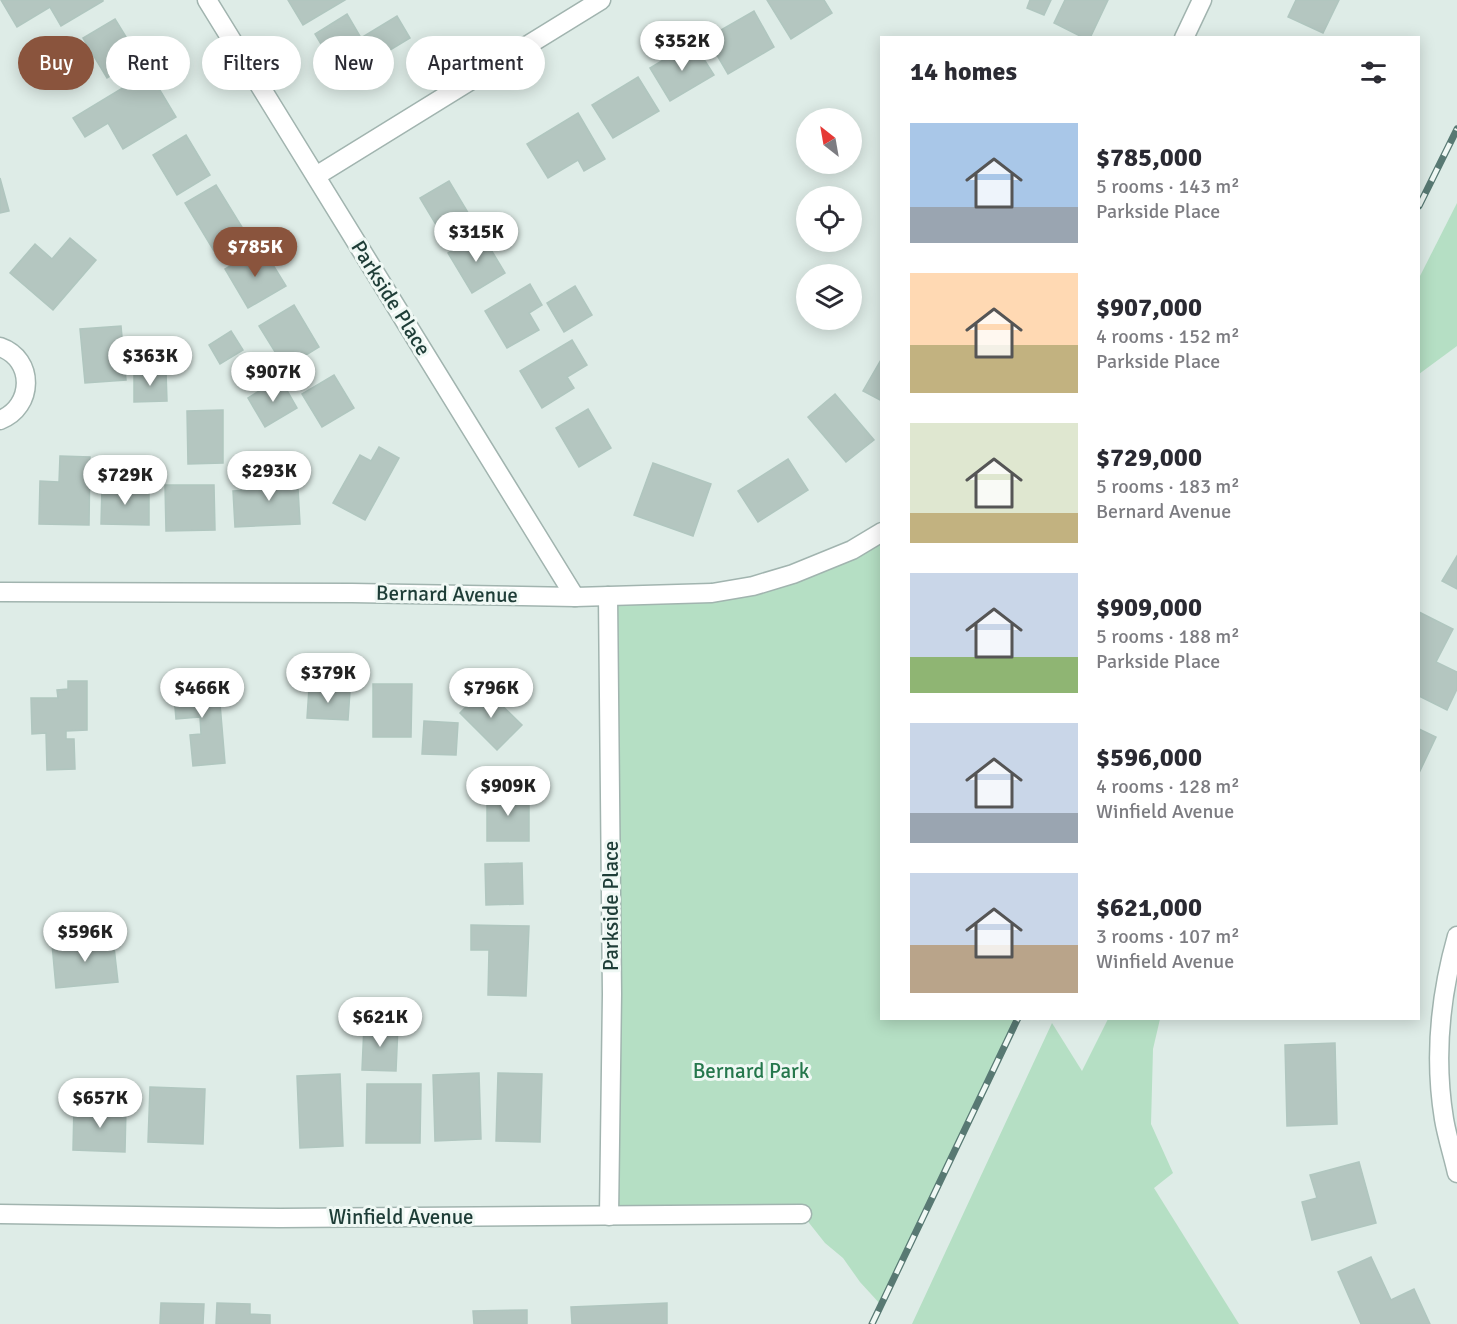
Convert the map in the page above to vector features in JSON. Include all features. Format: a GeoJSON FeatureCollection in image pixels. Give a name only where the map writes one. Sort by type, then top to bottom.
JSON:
{"type":"FeatureCollection","features":[{"type":"Feature","properties":{"kind":"street","name":"Parkside Place"},"geometry":{"type":"LineString","coordinates":[[207,0],[575,597]]}},
{"type":"Feature","properties":{"kind":"street"},"geometry":{"type":"LineString","coordinates":[[316,176],[602,0]]}},
{"type":"Feature","properties":{"kind":"street"},"geometry":{"type":"LineString","coordinates":[[1185,36],[1202,0]]}},
{"type":"Feature","properties":{"kind":"street"},"geometry":{"type":"LineString","coordinates":[[0,347],[16,356],[23,367],[26,392],[13,413],[0,420]]}},
{"type":"Feature","properties":{"kind":"street","name":"Bernard Avenue"},"geometry":{"type":"LineString","coordinates":[[0,592],[352,593],[575,597],[712,593],[753,586],[793,574],[852,550],[880,533]]}},
{"type":"Feature","properties":{"kind":"street","name":"Parkside Place"},"geometry":{"type":"LineString","coordinates":[[608,596],[612,994],[609,1216]]}},
{"type":"Feature","properties":{"kind":"street"},"geometry":{"type":"LineString","coordinates":[[1457,936],[1443,996],[1439,1038],[1439,1080],[1444,1121],[1457,1173]]}},
{"type":"Feature","properties":{"kind":"street","name":"Winfield Avenue"},"geometry":{"type":"LineString","coordinates":[[0,1214],[280,1218],[802,1214]]}},
{"type":"Feature","properties":{"kind":"green space"},"geometry":{"type":"Polygon","coordinates":[[[1457,203],[1457,346],[1420,373],[1420,276],[1457,203]]]}},
{"type":"Feature","properties":{"kind":"green space","name":"Bernard Park"},"geometry":{"type":"Polygon","coordinates":[[[880,533],[880,1020],[1018,1020],[881,1305],[860,1282],[843,1258],[825,1243],[802,1214],[609,1216],[608,596],[753,586],[880,533]]]}},
{"type":"Feature","properties":{"kind":"green space"},"geometry":{"type":"Polygon","coordinates":[[[1108,1020],[1160,1020],[1153,1049],[1151,1124],[1173,1173],[1154,1188],[1239,1324],[912,1324],[1052,1023],[1082,1071],[1108,1020]]]}},
{"type":"Feature","properties":{"kind":"building"},"geometry":{"type":"Polygon","coordinates":[[[1,0],[103,1],[61,26],[50,7],[17,27],[1,0]]]}},
{"type":"Feature","properties":{"kind":"building"},"geometry":{"type":"Polygon","coordinates":[[[288,0],[345,0],[303,25],[288,0]]]}},
{"type":"Feature","properties":{"kind":"building"},"geometry":{"type":"Polygon","coordinates":[[[767,0],[824,0],[832,13],[791,39],[767,0]]]}},
{"type":"Feature","properties":{"kind":"building"},"geometry":{"type":"Polygon","coordinates":[[[1030,0],[1051,0],[1044,15],[1027,8],[1030,0]]]}},
{"type":"Feature","properties":{"kind":"building"},"geometry":{"type":"Polygon","coordinates":[[[1065,0],[1108,0],[1091,36],[1080,36],[1054,23],[1065,0]]]}},
{"type":"Feature","properties":{"kind":"building"},"geometry":{"type":"Polygon","coordinates":[[[1296,0],[1339,0],[1323,33],[1288,17],[1296,0]]]}},
{"type":"Feature","properties":{"kind":"building"},"geometry":{"type":"Polygon","coordinates":[[[754,11],[774,47],[728,74],[707,38],[754,11]]]}},
{"type":"Feature","properties":{"kind":"building"},"geometry":{"type":"Polygon","coordinates":[[[347,14],[360,36],[316,36],[315,34],[347,14]]]}},
{"type":"Feature","properties":{"kind":"building"},"geometry":{"type":"Polygon","coordinates":[[[397,16],[409,36],[406,36],[406,40],[394,48],[394,36],[364,36],[397,16]]]}},
{"type":"Feature","properties":{"kind":"building"},"geometry":{"type":"Polygon","coordinates":[[[115,19],[125,36],[106,36],[106,76],[94,56],[94,36],[86,36],[115,19]]]}},
{"type":"Feature","properties":{"kind":"building"},"geometry":{"type":"Polygon","coordinates":[[[693,42],[714,75],[670,101],[650,68],[693,42]]]}},
{"type":"Feature","properties":{"kind":"building"},"geometry":{"type":"Polygon","coordinates":[[[638,77],[659,111],[613,138],[592,105],[638,77]]]}},
{"type":"Feature","properties":{"kind":"building"},"geometry":{"type":"Polygon","coordinates":[[[119,90],[160,90],[176,117],[123,149],[108,123],[85,137],[73,118],[119,90]]]}},
{"type":"Feature","properties":{"kind":"building"},"geometry":{"type":"Polygon","coordinates":[[[578,113],[605,159],[584,171],[578,160],[548,178],[527,144],[578,113]]]}},
{"type":"Feature","properties":{"kind":"building"},"geometry":{"type":"Polygon","coordinates":[[[186,135],[210,175],[177,195],[153,155],[186,135]]]}},
{"type":"Feature","properties":{"kind":"building"},"geometry":{"type":"Polygon","coordinates":[[[0,178],[9,211],[0,213],[0,178]]]}},
{"type":"Feature","properties":{"kind":"building"},"geometry":{"type":"Polygon","coordinates":[[[449,181],[473,221],[444,238],[420,198],[449,181]]]}},
{"type":"Feature","properties":{"kind":"building"},"geometry":{"type":"Polygon","coordinates":[[[216,185],[245,232],[214,251],[185,203],[216,185]]]}},
{"type":"Feature","properties":{"kind":"building"},"geometry":{"type":"Polygon","coordinates":[[[481,233],[505,273],[472,293],[448,253],[481,233]]]}},
{"type":"Feature","properties":{"kind":"building"},"geometry":{"type":"Polygon","coordinates":[[[70,238],[96,260],[53,310],[10,273],[35,244],[52,259],[70,238]]]}},
{"type":"Feature","properties":{"kind":"building"},"geometry":{"type":"Polygon","coordinates":[[[262,247],[286,286],[248,308],[225,269],[262,247]]]}},
{"type":"Feature","properties":{"kind":"building"},"geometry":{"type":"Polygon","coordinates":[[[530,284],[542,305],[529,313],[539,330],[507,348],[485,311],[530,284]]]}},
{"type":"Feature","properties":{"kind":"building"},"geometry":{"type":"Polygon","coordinates":[[[575,286],[592,315],[564,332],[547,303],[575,286]]]}},
{"type":"Feature","properties":{"kind":"building"},"geometry":{"type":"Polygon","coordinates":[[[294,305],[319,347],[285,368],[259,326],[294,305]]]}},
{"type":"Feature","properties":{"kind":"building"},"geometry":{"type":"Polygon","coordinates":[[[121,326],[126,380],[85,383],[80,329],[121,326]]]}},
{"type":"Feature","properties":{"kind":"building"},"geometry":{"type":"Polygon","coordinates":[[[231,331],[243,350],[220,364],[209,345],[231,331]]]}},
{"type":"Feature","properties":{"kind":"building"},"geometry":{"type":"Polygon","coordinates":[[[572,340],[587,365],[567,377],[574,388],[542,408],[520,371],[572,340]]]}},
{"type":"Feature","properties":{"kind":"building"},"geometry":{"type":"Polygon","coordinates":[[[880,361],[880,400],[863,391],[880,361]]]}},
{"type":"Feature","properties":{"kind":"building"},"geometry":{"type":"Polygon","coordinates":[[[166,372],[167,401],[134,402],[134,373],[166,372]]]}},
{"type":"Feature","properties":{"kind":"building"},"geometry":{"type":"Polygon","coordinates":[[[334,375],[354,408],[322,427],[302,394],[334,375]]]}},
{"type":"Feature","properties":{"kind":"building"},"geometry":{"type":"Polygon","coordinates":[[[280,378],[297,408],[265,427],[248,398],[280,378]]]}},
{"type":"Feature","properties":{"kind":"building"},"geometry":{"type":"Polygon","coordinates":[[[835,394],[874,440],[846,462],[808,417],[835,394]]]}},
{"type":"Feature","properties":{"kind":"building"},"geometry":{"type":"Polygon","coordinates":[[[588,409],[611,448],[579,467],[556,428],[588,409]]]}},
{"type":"Feature","properties":{"kind":"building"},"geometry":{"type":"Polygon","coordinates":[[[223,410],[223,463],[188,464],[187,411],[223,410]]]}},
{"type":"Feature","properties":{"kind":"building"},"geometry":{"type":"Polygon","coordinates":[[[379,447],[399,458],[365,520],[333,503],[360,455],[371,461],[379,447]]]}},
{"type":"Feature","properties":{"kind":"building"},"geometry":{"type":"Polygon","coordinates":[[[60,456],[90,457],[89,525],[39,524],[40,481],[59,482],[60,456]]]}},
{"type":"Feature","properties":{"kind":"building"},"geometry":{"type":"Polygon","coordinates":[[[788,459],[808,490],[758,522],[738,491],[788,459]]]}},
{"type":"Feature","properties":{"kind":"building"},"geometry":{"type":"Polygon","coordinates":[[[653,463],[711,484],[693,536],[634,515],[653,463]]]}},
{"type":"Feature","properties":{"kind":"building"},"geometry":{"type":"Polygon","coordinates":[[[297,470],[300,524],[235,527],[233,491],[266,489],[266,471],[297,470]]]}},
{"type":"Feature","properties":{"kind":"building"},"geometry":{"type":"Polygon","coordinates":[[[165,485],[214,485],[215,530],[166,531],[165,485]]]}},
{"type":"Feature","properties":{"kind":"building"},"geometry":{"type":"Polygon","coordinates":[[[102,487],[149,487],[149,525],[101,524],[102,487]]]}},
{"type":"Feature","properties":{"kind":"building"},"geometry":{"type":"Polygon","coordinates":[[[1457,556],[1457,589],[1442,581],[1457,556]]]}},
{"type":"Feature","properties":{"kind":"building"},"geometry":{"type":"Polygon","coordinates":[[[1420,612],[1453,629],[1436,662],[1457,672],[1457,689],[1447,710],[1420,696],[1420,612]]]}},
{"type":"Feature","properties":{"kind":"building"},"geometry":{"type":"Polygon","coordinates":[[[218,680],[225,763],[193,766],[190,735],[201,734],[200,717],[176,719],[173,684],[218,680]]]}},
{"type":"Feature","properties":{"kind":"building"},"geometry":{"type":"Polygon","coordinates":[[[68,681],[87,681],[87,730],[66,731],[66,739],[74,739],[75,769],[47,770],[46,733],[32,734],[31,698],[58,698],[57,690],[68,689],[68,681]]]}},
{"type":"Feature","properties":{"kind":"building"},"geometry":{"type":"Polygon","coordinates":[[[373,684],[412,684],[411,737],[373,737],[373,684]]]}},
{"type":"Feature","properties":{"kind":"building"},"geometry":{"type":"Polygon","coordinates":[[[309,688],[350,691],[348,720],[307,718],[309,688]]]}},
{"type":"Feature","properties":{"kind":"building"},"geometry":{"type":"Polygon","coordinates":[[[484,688],[522,725],[497,750],[460,713],[484,688]]]}},
{"type":"Feature","properties":{"kind":"building"},"geometry":{"type":"Polygon","coordinates":[[[424,721],[458,723],[456,755],[422,754],[424,721]]]}},
{"type":"Feature","properties":{"kind":"building"},"geometry":{"type":"Polygon","coordinates":[[[1420,729],[1436,737],[1420,771],[1420,729]]]}},
{"type":"Feature","properties":{"kind":"building"},"geometry":{"type":"Polygon","coordinates":[[[487,793],[529,793],[529,841],[487,841],[487,793]]]}},
{"type":"Feature","properties":{"kind":"building"},"geometry":{"type":"Polygon","coordinates":[[[522,863],[523,904],[486,905],[485,864],[522,863]]]}},
{"type":"Feature","properties":{"kind":"building"},"geometry":{"type":"Polygon","coordinates":[[[471,925],[529,926],[526,996],[488,995],[489,950],[471,950],[471,925]]]}},
{"type":"Feature","properties":{"kind":"building"},"geometry":{"type":"Polygon","coordinates":[[[113,938],[118,982],[56,988],[52,944],[113,938]]]}},
{"type":"Feature","properties":{"kind":"building"},"geometry":{"type":"Polygon","coordinates":[[[364,1025],[398,1026],[396,1071],[362,1070],[364,1025]]]}},
{"type":"Feature","properties":{"kind":"building"},"geometry":{"type":"Polygon","coordinates":[[[1335,1043],[1337,1124],[1287,1126],[1285,1045],[1335,1043]]]}},
{"type":"Feature","properties":{"kind":"building"},"geometry":{"type":"Polygon","coordinates":[[[479,1073],[481,1139],[435,1141],[433,1075],[479,1073]]]}},
{"type":"Feature","properties":{"kind":"building"},"geometry":{"type":"Polygon","coordinates":[[[498,1073],[542,1074],[540,1142],[496,1141],[498,1073]]]}},
{"type":"Feature","properties":{"kind":"building"},"geometry":{"type":"Polygon","coordinates":[[[340,1074],[343,1146],[300,1148],[297,1076],[340,1074]]]}},
{"type":"Feature","properties":{"kind":"building"},"geometry":{"type":"Polygon","coordinates":[[[367,1084],[421,1084],[420,1143],[366,1143],[367,1084]]]}},
{"type":"Feature","properties":{"kind":"building"},"geometry":{"type":"Polygon","coordinates":[[[150,1087],[205,1089],[203,1144],[148,1142],[150,1087]]]}},
{"type":"Feature","properties":{"kind":"building"},"geometry":{"type":"Polygon","coordinates":[[[74,1106],[126,1108],[125,1152],[73,1150],[74,1106]]]}},
{"type":"Feature","properties":{"kind":"building"},"geometry":{"type":"Polygon","coordinates":[[[1359,1162],[1376,1223],[1312,1240],[1302,1202],[1317,1198],[1310,1175],[1359,1162]]]}},
{"type":"Feature","properties":{"kind":"building"},"geometry":{"type":"Polygon","coordinates":[[[1371,1257],[1391,1300],[1414,1289],[1430,1324],[1361,1324],[1338,1272],[1371,1257]]]}},
{"type":"Feature","properties":{"kind":"building"},"geometry":{"type":"Polygon","coordinates":[[[161,1303],[204,1304],[203,1324],[160,1324],[161,1303]]]}},
{"type":"Feature","properties":{"kind":"building"},"geometry":{"type":"Polygon","coordinates":[[[217,1303],[250,1304],[250,1314],[270,1315],[270,1324],[216,1324],[217,1303]]]}},
{"type":"Feature","properties":{"kind":"building"},"geometry":{"type":"Polygon","coordinates":[[[667,1303],[667,1324],[572,1324],[571,1307],[667,1303]]]}},
{"type":"Feature","properties":{"kind":"building"},"geometry":{"type":"Polygon","coordinates":[[[527,1310],[527,1324],[474,1324],[473,1311],[527,1310]]]}},
{"type":"Feature","properties":{"kind":"railway"},"geometry":{"type":"LineString","coordinates":[[1420,204],[1457,129]]}},
{"type":"Feature","properties":{"kind":"railway"},"geometry":{"type":"LineString","coordinates":[[872,1324],[1017,1020]]}}]}
